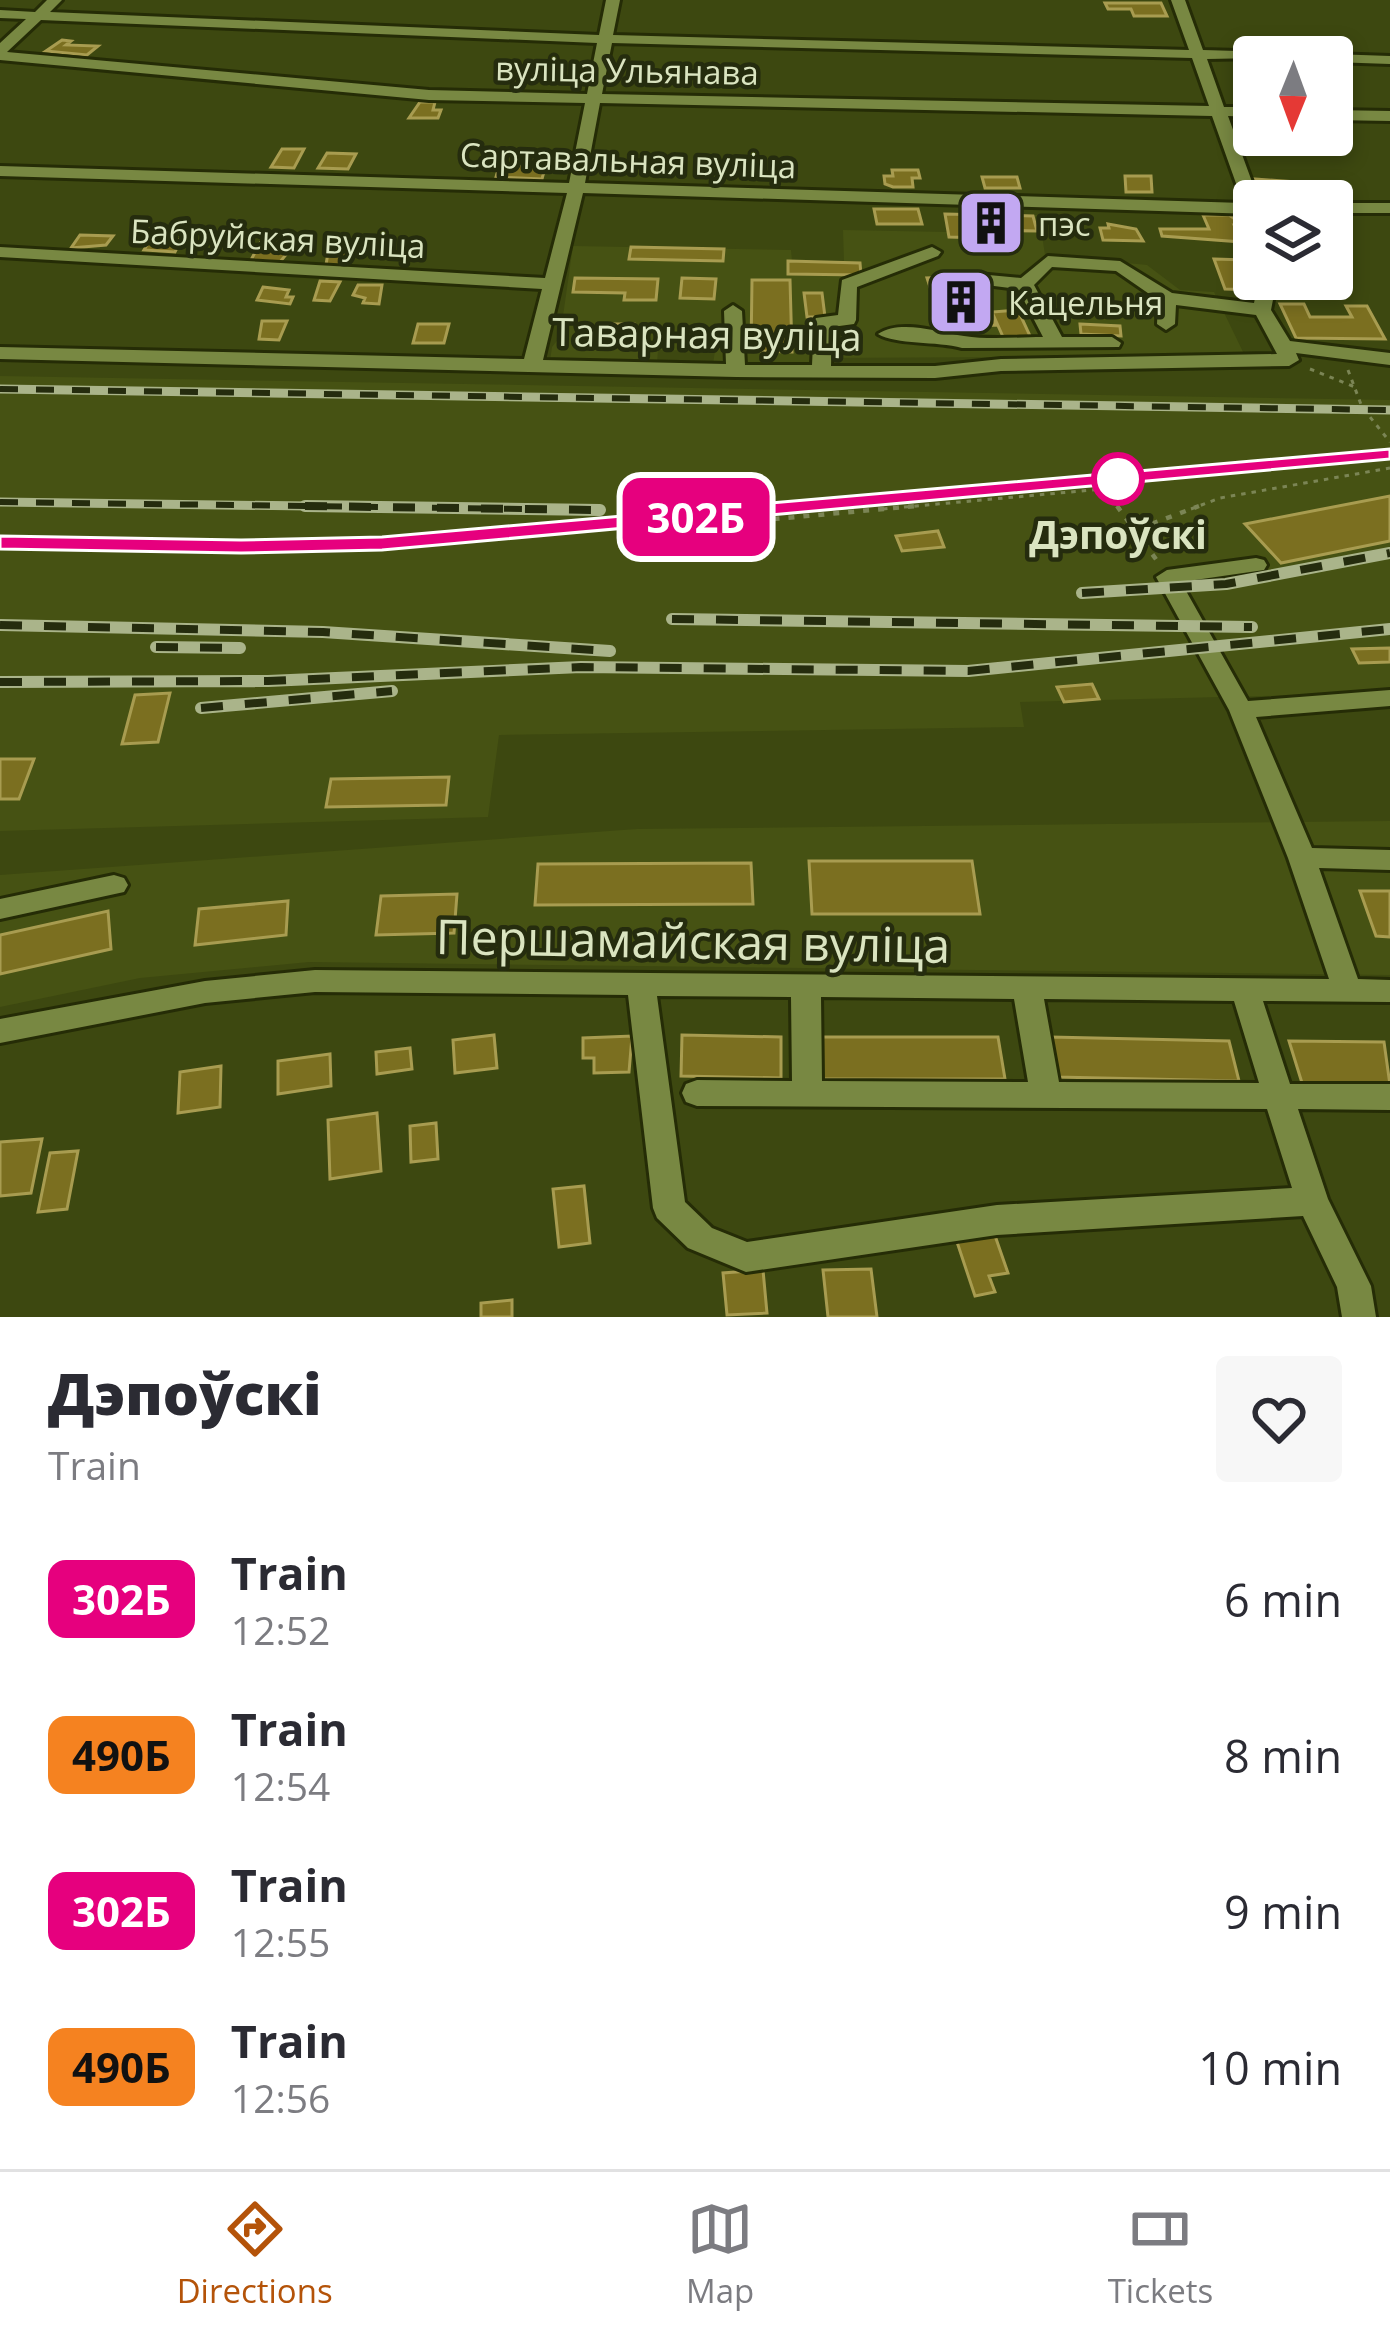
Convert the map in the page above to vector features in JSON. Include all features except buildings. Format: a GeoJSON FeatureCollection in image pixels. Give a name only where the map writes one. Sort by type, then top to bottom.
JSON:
{"type":"FeatureCollection","features":[{"type":"Feature","properties":{"kind":"street"},"geometry":{"type":"LineString","coordinates":[[0,54],[55,0]]}},
{"type":"Feature","properties":{"kind":"street"},"geometry":{"type":"LineString","coordinates":[[532,366],[576,189],[613,0]]}},
{"type":"Feature","properties":{"kind":"street"},"geometry":{"type":"LineString","coordinates":[[1178,0],[1244,180]]}},
{"type":"Feature","properties":{"kind":"street"},"geometry":{"type":"LineString","coordinates":[[0,14],[211,27],[1233,54]]}},
{"type":"Feature","properties":{"kind":"street","name":"вуліца Ульянава"},"geometry":{"type":"LineString","coordinates":[[0,54],[278,85],[594,99],[1233,111]]}},
{"type":"Feature","properties":{"kind":"street"},"geometry":{"type":"LineString","coordinates":[[1353,59],[1390,60]]}},
{"type":"Feature","properties":{"kind":"street"},"geometry":{"type":"LineString","coordinates":[[1353,115],[1390,116]]}},
{"type":"Feature","properties":{"kind":"street","name":"Сартавальная вуліца"},"geometry":{"type":"LineString","coordinates":[[0,171],[1233,207]]}},
{"type":"Feature","properties":{"kind":"street"},"geometry":{"type":"LineString","coordinates":[[1353,208],[1390,208]]}},
{"type":"Feature","properties":{"kind":"street","name":"Бабруйская вуліца"},"geometry":{"type":"LineString","coordinates":[[0,252],[552,284]]}},
{"type":"Feature","properties":{"kind":"street"},"geometry":{"type":"LineString","coordinates":[[821,371],[824,322],[847,320],[848,284],[932,252]]}},
{"type":"Feature","properties":{"kind":"street"},"geometry":{"type":"LineString","coordinates":[[1025,284],[1048,261],[1120,266],[1167,298],[1262,310]]}},
{"type":"Feature","properties":{"kind":"street"},"geometry":{"type":"LineString","coordinates":[[978,279],[1025,284]]}},
{"type":"Feature","properties":{"kind":"street"},"geometry":{"type":"LineString","coordinates":[[1025,284],[1057,343]]}},
{"type":"Feature","properties":{"kind":"street"},"geometry":{"type":"LineString","coordinates":[[1166,324],[1167,298]]}},
{"type":"Feature","properties":{"kind":"street"},"geometry":{"type":"LineString","coordinates":[[1264,300],[1262,310],[1287,353]]}},
{"type":"Feature","properties":{"kind":"street"},"geometry":{"type":"LineString","coordinates":[[733,311],[736,371]]}},
{"type":"Feature","properties":{"kind":"street"},"geometry":{"type":"LineString","coordinates":[[887,334],[940,335],[962,342],[1112,343]]}},
{"type":"Feature","properties":{"kind":"street","name":"Таварная вуліца"},"geometry":{"type":"LineString","coordinates":[[0,353],[736,371],[1287,353],[1342,352],[1390,358]]}},
{"type":"Feature","properties":{"kind":"street"},"geometry":{"type":"LineString","coordinates":[[1256,565],[1167,578],[1241,710],[1302,858],[1348,991]]}},
{"type":"Feature","properties":{"kind":"street"},"geometry":{"type":"LineString","coordinates":[[1241,710],[1390,698]]}},
{"type":"Feature","properties":{"kind":"street"},"geometry":{"type":"LineString","coordinates":[[1302,858],[1390,860]]}},
{"type":"Feature","properties":{"kind":"street"},"geometry":{"type":"LineString","coordinates":[[0,909],[114,885]]}},
{"type":"Feature","properties":{"kind":"street","name":"Першамайская вуліца"},"geometry":{"type":"LineString","coordinates":[[0,1031],[205,992],[315,981],[1390,991]]}},
{"type":"Feature","properties":{"kind":"street"},"geometry":{"type":"LineString","coordinates":[[641,983],[669,1208],[700,1238],[746,1257],[997,1220],[1312,1201]]}},
{"type":"Feature","properties":{"kind":"street"},"geometry":{"type":"LineString","coordinates":[[806,986],[807,1094]]}},
{"type":"Feature","properties":{"kind":"street"},"geometry":{"type":"LineString","coordinates":[[1027,988],[1046,1096]]}},
{"type":"Feature","properties":{"kind":"street"},"geometry":{"type":"LineString","coordinates":[[1245,990],[1312,1201],[1354,1286],[1359,1317]]}},
{"type":"Feature","properties":{"kind":"street"},"geometry":{"type":"LineString","coordinates":[[697,1094],[1390,1097]]}},
{"type":"Feature","properties":{"kind":"path"},"geometry":{"type":"LineString","coordinates":[[1342,352],[1362,407],[1390,442]]}},
{"type":"Feature","properties":{"kind":"path"},"geometry":{"type":"LineString","coordinates":[[1287,353],[1355,387]]}},
{"type":"Feature","properties":{"kind":"path"},"geometry":{"type":"LineString","coordinates":[[1138,529],[1220,498],[1390,468]]}},
{"type":"Feature","properties":{"kind":"path"},"geometry":{"type":"LineString","coordinates":[[654,530],[1136,486]]}},
{"type":"Feature","properties":{"kind":"path"},"geometry":{"type":"LineString","coordinates":[[1104,488],[1138,529],[1167,578]]}},
{"type":"Feature","properties":{"kind":"shaded area"},"geometry":{"type":"Polygon","coordinates":[[[945,214],[1039,215],[1045,255],[1147,265],[1180,290],[1214,292],[1245,356],[813,358],[807,366],[713,364],[715,351],[658,350],[657,363],[550,361],[560,337],[573,246],[791,250],[792,261],[844,262],[843,230],[947,232],[945,214]]]}},
{"type":"Feature","properties":{"kind":"shaded area"},"geometry":{"type":"Polygon","coordinates":[[[0,376],[1390,400],[1390,693],[1020,702],[1024,727],[499,735],[488,817],[0,831],[0,376]]]}},
{"type":"Feature","properties":{"kind":"shaded area"},"geometry":{"type":"Polygon","coordinates":[[[1390,821],[1390,975],[309,962],[140,978],[0,1007],[0,875],[637,829],[1390,821]]]}},
{"type":"Feature","properties":{"kind":"railway"},"geometry":{"type":"LineString","coordinates":[[0,389],[1390,410]]}},
{"type":"Feature","properties":{"kind":"railway"},"geometry":{"type":"LineString","coordinates":[[771,509],[1390,455]]}},
{"type":"Feature","properties":{"kind":"railway"},"geometry":{"type":"LineString","coordinates":[[0,502],[385,507]]}},
{"type":"Feature","properties":{"kind":"railway"},"geometry":{"type":"LineString","coordinates":[[305,506],[385,507]]}},
{"type":"Feature","properties":{"kind":"railway"},"geometry":{"type":"LineString","coordinates":[[0,542],[241,547],[382,543],[805,506]]}},
{"type":"Feature","properties":{"kind":"railway"},"geometry":{"type":"LineString","coordinates":[[385,507],[530,509]]}},
{"type":"Feature","properties":{"kind":"railway"},"geometry":{"type":"LineString","coordinates":[[385,507],[600,510]]}},
{"type":"Feature","properties":{"kind":"railway"},"geometry":{"type":"LineString","coordinates":[[1082,593],[1226,584],[1390,553]]}},
{"type":"Feature","properties":{"kind":"railway"},"geometry":{"type":"LineString","coordinates":[[672,619],[1252,627]]}},
{"type":"Feature","properties":{"kind":"railway"},"geometry":{"type":"LineString","coordinates":[[0,625],[323,632],[610,651]]}},
{"type":"Feature","properties":{"kind":"railway"},"geometry":{"type":"LineString","coordinates":[[0,682],[268,681],[581,667],[968,671],[1390,629]]}},
{"type":"Feature","properties":{"kind":"railway"},"geometry":{"type":"LineString","coordinates":[[156,647],[240,648]]}},
{"type":"Feature","properties":{"kind":"railway"},"geometry":{"type":"LineString","coordinates":[[201,708],[392,691]]}},
{"type":"Feature","properties":{"kind":"train","name":"302Б"},"geometry":{"type":"LineString","coordinates":[[0,542],[241,547],[382,543],[1390,455]]}},
{"type":"Feature","properties":{"kind":"place","name":"пэс"},"geometry":{"type":"Point","coordinates":[991,223]}},
{"type":"Feature","properties":{"kind":"place","name":"Кацельня"},"geometry":{"type":"Point","coordinates":[961,302]}},
{"type":"Feature","properties":{"kind":"place","name":"Дэпоўскі"},"geometry":{"type":"Point","coordinates":[1118,479]}}]}
